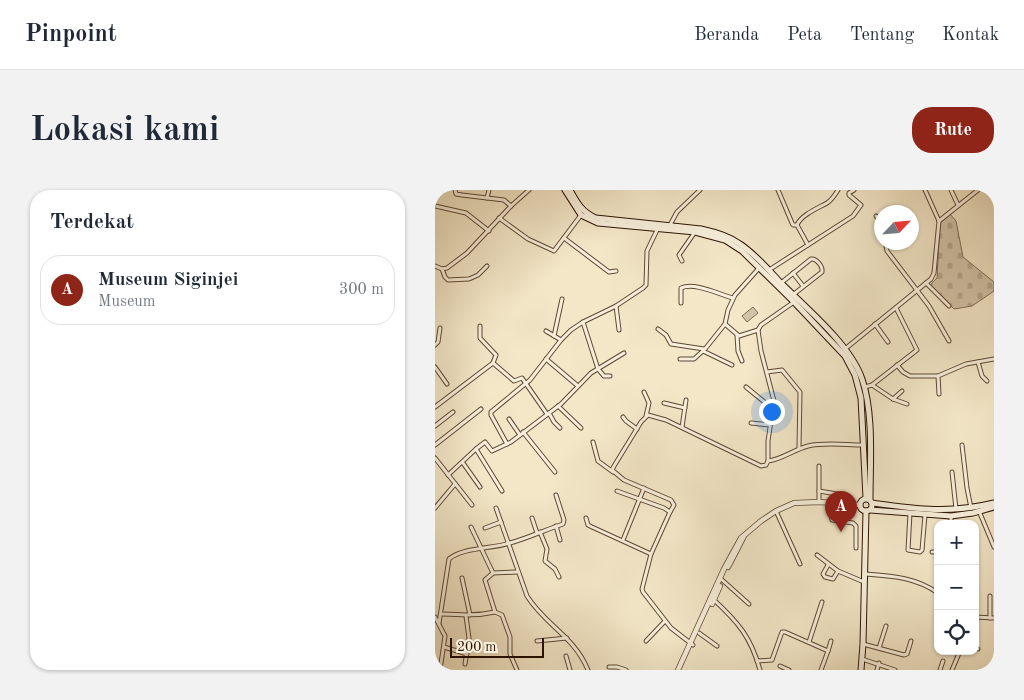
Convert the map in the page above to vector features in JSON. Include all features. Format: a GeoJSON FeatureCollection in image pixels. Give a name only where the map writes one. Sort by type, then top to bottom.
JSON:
{"type":"FeatureCollection","features":[{"type":"Feature","properties":{"kind":"main road"},"geometry":{"type":"LineString","coordinates":[[565,190],[581,215],[587,219],[605,224],[695,232],[725,240],[734,245],[760,267],[813,318]]}},
{"type":"Feature","properties":{"kind":"main road"},"geometry":{"type":"LineString","coordinates":[[570,190],[580,208],[596,218],[711,231],[727,237],[745,248],[769,270],[845,356],[855,375],[861,398],[863,445],[869,500]]}},
{"type":"Feature","properties":{"kind":"main road"},"geometry":{"type":"LineString","coordinates":[[818,324],[845,348],[857,367],[864,387],[869,432],[869,500],[861,670]]}},
{"type":"Feature","properties":{"kind":"main road"},"geometry":{"type":"LineString","coordinates":[[994,503],[971,508],[956,510],[939,513],[925,515],[868,510],[861,508],[860,505],[861,500],[869,500],[939,513],[951,516],[994,507]]}},
{"type":"Feature","properties":{"kind":"street"},"geometry":{"type":"LineString","coordinates":[[455,190],[456,194],[462,196],[504,200],[511,206]]}},
{"type":"Feature","properties":{"kind":"street"},"geometry":{"type":"LineString","coordinates":[[487,198],[489,190]]}},
{"type":"Feature","properties":{"kind":"street"},"geometry":{"type":"LineString","coordinates":[[435,266],[442,269],[449,267],[467,253],[499,218],[529,190]]}},
{"type":"Feature","properties":{"kind":"street"},"geometry":{"type":"LineString","coordinates":[[670,225],[677,212],[700,190]]}},
{"type":"Feature","properties":{"kind":"street"},"geometry":{"type":"LineString","coordinates":[[779,190],[792,223],[795,226],[797,225],[808,246]]}},
{"type":"Feature","properties":{"kind":"street"},"geometry":{"type":"LineString","coordinates":[[797,225],[799,221],[828,202],[838,190]]}},
{"type":"Feature","properties":{"kind":"street"},"geometry":{"type":"LineString","coordinates":[[769,270],[847,221],[861,205],[849,194],[854,190]]}},
{"type":"Feature","properties":{"kind":"street"},"geometry":{"type":"LineString","coordinates":[[845,348],[927,283],[933,276],[939,221],[925,190]]}},
{"type":"Feature","properties":{"kind":"street"},"geometry":{"type":"LineString","coordinates":[[951,190],[958,205]]}},
{"type":"Feature","properties":{"kind":"street"},"geometry":{"type":"LineString","coordinates":[[939,221],[978,190]]}},
{"type":"Feature","properties":{"kind":"street"},"geometry":{"type":"LineString","coordinates":[[990,190],[994,193]]}},
{"type":"Feature","properties":{"kind":"street"},"geometry":{"type":"LineString","coordinates":[[435,206],[466,213],[489,231]]}},
{"type":"Feature","properties":{"kind":"street"},"geometry":{"type":"LineString","coordinates":[[499,218],[528,239],[554,251],[581,215]]}},
{"type":"Feature","properties":{"kind":"street"},"geometry":{"type":"LineString","coordinates":[[507,444],[491,413],[526,383],[561,340],[583,322],[617,306],[646,285],[647,250],[658,228]]}},
{"type":"Feature","properties":{"kind":"street"},"geometry":{"type":"LineString","coordinates":[[681,261],[679,255],[695,232]]}},
{"type":"Feature","properties":{"kind":"street"},"geometry":{"type":"LineString","coordinates":[[564,238],[609,272],[616,271]]}},
{"type":"Feature","properties":{"kind":"street"},"geometry":{"type":"LineString","coordinates":[[887,250],[918,290],[949,341]]}},
{"type":"Feature","properties":{"kind":"street"},"geometry":{"type":"LineString","coordinates":[[781,283],[812,258],[822,267],[822,272],[819,275],[793,295]]}},
{"type":"Feature","properties":{"kind":"street"},"geometry":{"type":"LineString","coordinates":[[442,269],[445,277],[451,281],[473,278],[487,266]]}},
{"type":"Feature","properties":{"kind":"street"},"geometry":{"type":"LineString","coordinates":[[680,359],[694,359],[704,350],[725,324],[733,298],[760,267]]}},
{"type":"Feature","properties":{"kind":"street"},"geometry":{"type":"LineString","coordinates":[[793,273],[803,286]]}},
{"type":"Feature","properties":{"kind":"street"},"geometry":{"type":"LineString","coordinates":[[927,283],[949,306]]}},
{"type":"Feature","properties":{"kind":"street"},"geometry":{"type":"LineString","coordinates":[[681,303],[681,288],[685,287],[703,288],[733,298]]}},
{"type":"Feature","properties":{"kind":"street"},"geometry":{"type":"LineString","coordinates":[[554,336],[562,299]]}},
{"type":"Feature","properties":{"kind":"street"},"geometry":{"type":"LineString","coordinates":[[725,324],[737,335],[741,336],[758,330],[761,325],[795,302]]}},
{"type":"Feature","properties":{"kind":"street"},"geometry":{"type":"LineString","coordinates":[[617,306],[619,330]]}},
{"type":"Feature","properties":{"kind":"street"},"geometry":{"type":"LineString","coordinates":[[864,387],[872,384],[917,349],[895,308]]}},
{"type":"Feature","properties":{"kind":"street"},"geometry":{"type":"LineString","coordinates":[[583,322],[598,369],[604,376],[610,376]]}},
{"type":"Feature","properties":{"kind":"street"},"geometry":{"type":"LineString","coordinates":[[875,324],[888,342]]}},
{"type":"Feature","properties":{"kind":"street"},"geometry":{"type":"LineString","coordinates":[[435,407],[493,363],[496,355],[480,338],[480,326]]}},
{"type":"Feature","properties":{"kind":"street"},"geometry":{"type":"LineString","coordinates":[[435,345],[438,342],[439,328]]}},
{"type":"Feature","properties":{"kind":"street"},"geometry":{"type":"LineString","coordinates":[[658,329],[666,335],[671,344],[704,350],[733,365]]}},
{"type":"Feature","properties":{"kind":"street"},"geometry":{"type":"LineString","coordinates":[[758,330],[761,351],[774,398],[768,461]]}},
{"type":"Feature","properties":{"kind":"street"},"geometry":{"type":"LineString","coordinates":[[546,331],[561,340]]}},
{"type":"Feature","properties":{"kind":"street"},"geometry":{"type":"LineString","coordinates":[[737,335],[738,350],[742,361]]}},
{"type":"Feature","properties":{"kind":"street"},"geometry":{"type":"LineString","coordinates":[[448,475],[485,442],[492,452],[507,444],[558,406],[591,373],[624,353]]}},
{"type":"Feature","properties":{"kind":"street"},"geometry":{"type":"LineString","coordinates":[[546,359],[578,386]]}},
{"type":"Feature","properties":{"kind":"street"},"geometry":{"type":"LineString","coordinates":[[897,365],[910,376],[938,376],[966,364],[994,359]]}},
{"type":"Feature","properties":{"kind":"street"},"geometry":{"type":"LineString","coordinates":[[978,362],[982,376],[987,381]]}},
{"type":"Feature","properties":{"kind":"street"},"geometry":{"type":"LineString","coordinates":[[493,363],[513,380],[521,378],[560,428]]}},
{"type":"Feature","properties":{"kind":"street"},"geometry":{"type":"LineString","coordinates":[[435,367],[447,384]]}},
{"type":"Feature","properties":{"kind":"street"},"geometry":{"type":"LineString","coordinates":[[767,372],[782,370],[800,392],[799,448]]}},
{"type":"Feature","properties":{"kind":"street"},"geometry":{"type":"LineString","coordinates":[[938,376],[939,394]]}},
{"type":"Feature","properties":{"kind":"street"},"geometry":{"type":"LineString","coordinates":[[872,384],[893,399],[907,404]]}},
{"type":"Feature","properties":{"kind":"street"},"geometry":{"type":"LineString","coordinates":[[745,387],[773,409]]}},
{"type":"Feature","properties":{"kind":"street"},"geometry":{"type":"LineString","coordinates":[[893,399],[902,391]]}},
{"type":"Feature","properties":{"kind":"street"},"geometry":{"type":"LineString","coordinates":[[613,472],[613,467],[646,416],[649,403],[644,392]]}},
{"type":"Feature","properties":{"kind":"street"},"geometry":{"type":"LineString","coordinates":[[682,427],[686,400]]}},
{"type":"Feature","properties":{"kind":"street"},"geometry":{"type":"LineString","coordinates":[[664,403],[685,408]]}},
{"type":"Feature","properties":{"kind":"street"},"geometry":{"type":"LineString","coordinates":[[558,406],[581,428]]}},
{"type":"Feature","properties":{"kind":"street"},"geometry":{"type":"LineString","coordinates":[[435,445],[481,409]]}},
{"type":"Feature","properties":{"kind":"street"},"geometry":{"type":"LineString","coordinates":[[435,426],[453,412]]}},
{"type":"Feature","properties":{"kind":"street"},"geometry":{"type":"LineString","coordinates":[[646,416],[649,415],[666,420],[682,427],[759,466],[763,466],[768,461],[799,448],[813,445],[863,445]]}},
{"type":"Feature","properties":{"kind":"street"},"geometry":{"type":"LineString","coordinates":[[623,417],[637,429]]}},
{"type":"Feature","properties":{"kind":"street"},"geometry":{"type":"LineString","coordinates":[[509,419],[555,472]]}},
{"type":"Feature","properties":{"kind":"street"},"geometry":{"type":"LineString","coordinates":[[751,423],[770,425]]}},
{"type":"Feature","properties":{"kind":"street"},"geometry":{"type":"LineString","coordinates":[[593,442],[598,461],[624,480],[672,500],[674,505],[651,554],[642,590],[665,621],[692,644]]}},
{"type":"Feature","properties":{"kind":"street"},"geometry":{"type":"LineString","coordinates":[[962,445],[971,508]]}},
{"type":"Feature","properties":{"kind":"street"},"geometry":{"type":"LineString","coordinates":[[476,449],[502,491]]}},
{"type":"Feature","properties":{"kind":"street"},"geometry":{"type":"LineString","coordinates":[[435,458],[471,505]]}},
{"type":"Feature","properties":{"kind":"street"},"geometry":{"type":"LineString","coordinates":[[463,462],[480,487]]}},
{"type":"Feature","properties":{"kind":"street"},"geometry":{"type":"LineString","coordinates":[[819,466],[819,502]]}},
{"type":"Feature","properties":{"kind":"street"},"geometry":{"type":"LineString","coordinates":[[952,472],[956,510]]}},
{"type":"Feature","properties":{"kind":"street"},"geometry":{"type":"LineString","coordinates":[[435,508],[455,484]]}},
{"type":"Feature","properties":{"kind":"street"},"geometry":{"type":"LineString","coordinates":[[623,540],[644,488]]}},
{"type":"Feature","properties":{"kind":"street"},"geometry":{"type":"LineString","coordinates":[[617,490],[670,512]]}},
{"type":"Feature","properties":{"kind":"street"},"geometry":{"type":"LineString","coordinates":[[819,491],[837,494],[831,520],[853,523],[857,526],[856,548]]}},
{"type":"Feature","properties":{"kind":"street"},"geometry":{"type":"LineString","coordinates":[[439,623],[449,559],[455,555],[480,548],[509,544],[564,522],[556,495]]}},
{"type":"Feature","properties":{"kind":"street"},"geometry":{"type":"LineString","coordinates":[[680,670],[738,541],[753,527],[776,511],[794,503],[836,502],[860,505]]}},
{"type":"Feature","properties":{"kind":"street"},"geometry":{"type":"LineString","coordinates":[[496,508],[517,572],[530,601],[567,638],[580,654],[588,670]]}},
{"type":"Feature","properties":{"kind":"street"},"geometry":{"type":"LineString","coordinates":[[776,511],[800,564]]}},
{"type":"Feature","properties":{"kind":"street"},"geometry":{"type":"LineString","coordinates":[[979,511],[994,547]]}},
{"type":"Feature","properties":{"kind":"street"},"geometry":{"type":"LineString","coordinates":[[910,513],[907,548],[920,552],[922,550],[925,515]]}},
{"type":"Feature","properties":{"kind":"street"},"geometry":{"type":"LineString","coordinates":[[532,518],[547,549],[545,561],[555,569],[559,577]]}},
{"type":"Feature","properties":{"kind":"street"},"geometry":{"type":"LineString","coordinates":[[586,518],[591,528],[623,540],[651,554]]}},
{"type":"Feature","properties":{"kind":"street"},"geometry":{"type":"LineString","coordinates":[[485,528],[501,522]]}},
{"type":"Feature","properties":{"kind":"street"},"geometry":{"type":"LineString","coordinates":[[556,526],[560,540]]}},
{"type":"Feature","properties":{"kind":"street"},"geometry":{"type":"LineString","coordinates":[[471,527],[493,573]]}},
{"type":"Feature","properties":{"kind":"street"},"geometry":{"type":"LineString","coordinates":[[817,555],[837,571],[864,582]]}},
{"type":"Feature","properties":{"kind":"street"},"geometry":{"type":"LineString","coordinates":[[828,565],[823,574],[825,577],[833,580],[837,571]]}},
{"type":"Feature","properties":{"kind":"street"},"geometry":{"type":"LineString","coordinates":[[495,612],[485,580],[493,573],[517,572]]}},
{"type":"Feature","properties":{"kind":"street"},"geometry":{"type":"LineString","coordinates":[[865,574],[890,576],[921,582],[934,590]]}},
{"type":"Feature","properties":{"kind":"street"},"geometry":{"type":"LineString","coordinates":[[462,578],[468,616],[469,638],[465,664]]}},
{"type":"Feature","properties":{"kind":"street"},"geometry":{"type":"LineString","coordinates":[[721,579],[749,604]]}},
{"type":"Feature","properties":{"kind":"street"},"geometry":{"type":"LineString","coordinates":[[979,617],[992,618],[990,596]]}},
{"type":"Feature","properties":{"kind":"street"},"geometry":{"type":"LineString","coordinates":[[692,644],[699,633],[712,599]]}},
{"type":"Feature","properties":{"kind":"street"},"geometry":{"type":"LineString","coordinates":[[712,599],[745,632],[760,670]]}},
{"type":"Feature","properties":{"kind":"street"},"geometry":{"type":"LineString","coordinates":[[809,642],[822,602]]}},
{"type":"Feature","properties":{"kind":"street"},"geometry":{"type":"LineString","coordinates":[[441,614],[468,616],[495,612],[502,615],[510,637],[509,654],[517,670]]}},
{"type":"Feature","properties":{"kind":"street"},"geometry":{"type":"LineString","coordinates":[[435,617],[445,636],[440,670]]}},
{"type":"Feature","properties":{"kind":"street"},"geometry":{"type":"LineString","coordinates":[[646,641],[665,621]]}},
{"type":"Feature","properties":{"kind":"street"},"geometry":{"type":"LineString","coordinates":[[879,648],[886,626]]}},
{"type":"Feature","properties":{"kind":"street"},"geometry":{"type":"LineString","coordinates":[[757,661],[772,660],[782,632],[828,651]]}},
{"type":"Feature","properties":{"kind":"street"},"geometry":{"type":"LineString","coordinates":[[699,633],[717,646]]}},
{"type":"Feature","properties":{"kind":"street"},"geometry":{"type":"LineString","coordinates":[[537,641],[567,638]]}},
{"type":"Feature","properties":{"kind":"street"},"geometry":{"type":"LineString","coordinates":[[821,670],[831,640]]}},
{"type":"Feature","properties":{"kind":"street"},"geometry":{"type":"LineString","coordinates":[[863,644],[904,655],[907,654],[911,641]]}},
{"type":"Feature","properties":{"kind":"street"},"geometry":{"type":"LineString","coordinates":[[444,647],[467,654]]}},
{"type":"Feature","properties":{"kind":"street"},"geometry":{"type":"LineString","coordinates":[[952,670],[958,655]]}},
{"type":"Feature","properties":{"kind":"street"},"geometry":{"type":"LineString","coordinates":[[566,656],[570,670]]}},
{"type":"Feature","properties":{"kind":"street"},"geometry":{"type":"LineString","coordinates":[[862,659],[879,663],[893,670]]}},
{"type":"Feature","properties":{"kind":"street"},"geometry":{"type":"LineString","coordinates":[[940,670],[943,661]]}},
{"type":"Feature","properties":{"kind":"street"},"geometry":{"type":"LineString","coordinates":[[877,670],[879,663]]}},
{"type":"Feature","properties":{"kind":"street"},"geometry":{"type":"LineString","coordinates":[[435,665],[441,665]]}},
{"type":"Feature","properties":{"kind":"street"},"geometry":{"type":"LineString","coordinates":[[780,666],[789,670]]}},
{"type":"Feature","properties":{"kind":"street"},"geometry":{"type":"LineString","coordinates":[[609,667],[625,670]]}},
{"type":"Feature","properties":{"kind":"green space"},"geometry":{"type":"Polygon","coordinates":[[[950,214],[956,221],[963,257],[994,282],[994,291],[972,306],[954,309],[930,285],[937,278],[940,223],[950,214]]]}},
{"type":"Feature","properties":{"kind":"green space"},"geometry":{"type":"Polygon","coordinates":[[[753,307],[758,313],[747,322],[742,316],[753,307]]]}},
{"type":"Feature","properties":{"kind":"place","name":"Museum Siginjei"},"geometry":{"type":"Point","coordinates":[841,532]}}]}
